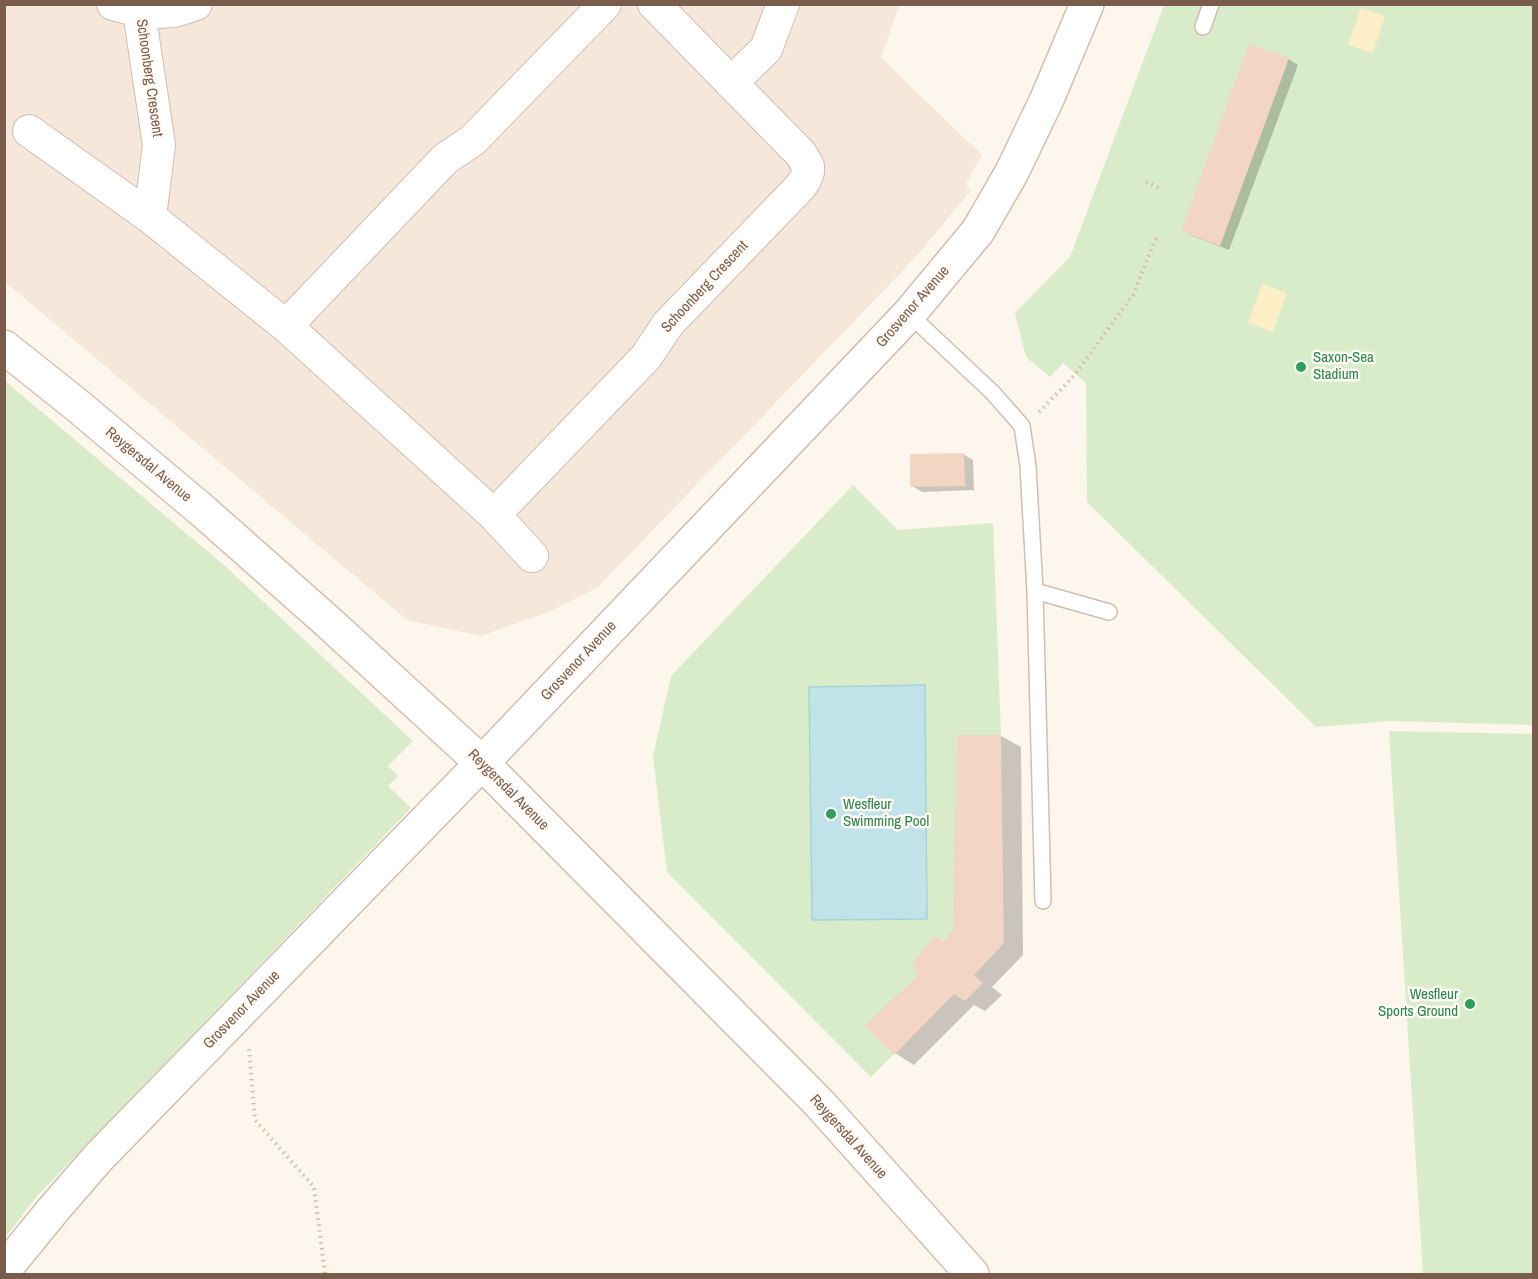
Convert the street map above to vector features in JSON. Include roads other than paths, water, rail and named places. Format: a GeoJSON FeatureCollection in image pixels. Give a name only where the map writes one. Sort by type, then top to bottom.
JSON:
{"type":"FeatureCollection","features":[{"type":"Feature","properties":{"kind":"street"},"geometry":{"type":"LineString","coordinates":[[126,8],[174,10],[196,4]]}},
{"type":"Feature","properties":{"kind":"street"},"geometry":{"type":"LineString","coordinates":[[286,326],[446,159],[474,140],[605,4]]}},
{"type":"Feature","properties":{"kind":"street","name":"Schoonberg Crescent"},"geometry":{"type":"LineString","coordinates":[[494,515],[646,357],[668,324],[806,180],[808,165],[801,154],[654,4]]}},
{"type":"Feature","properties":{"kind":"street"},"geometry":{"type":"LineString","coordinates":[[731,83],[766,49],[783,4]]}},
{"type":"Feature","properties":{"kind":"street","name":"Grosvenor Avenue"},"geometry":{"type":"LineString","coordinates":[[4,1270],[98,1158],[482,763],[909,314],[978,231],[1012,172],[1047,99],[1087,4]]}},
{"type":"Feature","properties":{"kind":"street","name":"Schoonberg Crescent"},"geometry":{"type":"LineString","coordinates":[[126,8],[159,145],[150,217]]}},
{"type":"Feature","properties":{"kind":"street"},"geometry":{"type":"LineString","coordinates":[[29,131],[150,217],[286,326],[494,515],[532,556]]}},
{"type":"Feature","properties":{"kind":"street","name":"Reygersdal Avenue"},"geometry":{"type":"LineString","coordinates":[[4,347],[204,512],[482,763],[820,1104],[972,1275]]}},
{"type":"Feature","properties":{"kind":"lane"},"geometry":{"type":"LineString","coordinates":[[1203,27],[1210,4]]}},
{"type":"Feature","properties":{"kind":"lane"},"geometry":{"type":"LineString","coordinates":[[909,314],[993,393],[1022,426],[1028,466],[1035,591],[1043,901]]}},
{"type":"Feature","properties":{"kind":"lane"},"geometry":{"type":"LineString","coordinates":[[1035,591],[1109,612]]}},
{"type":"Feature","properties":{"kind":"water"},"geometry":{"type":"Polygon","coordinates":[[[925,685],[927,919],[812,920],[809,687],[925,685]]]}},
{"type":"Feature","properties":{"kind":"place","name":"Saxon-Sea Stadium"},"geometry":{"type":"Point","coordinates":[1301,367]}},
{"type":"Feature","properties":{"kind":"place","name":"Wesfleur Swimming Pool"},"geometry":{"type":"Point","coordinates":[831,814]}},
{"type":"Feature","properties":{"kind":"place","name":"Wesfleur Sports Ground"},"geometry":{"type":"Point","coordinates":[1470,1004]}}]}
